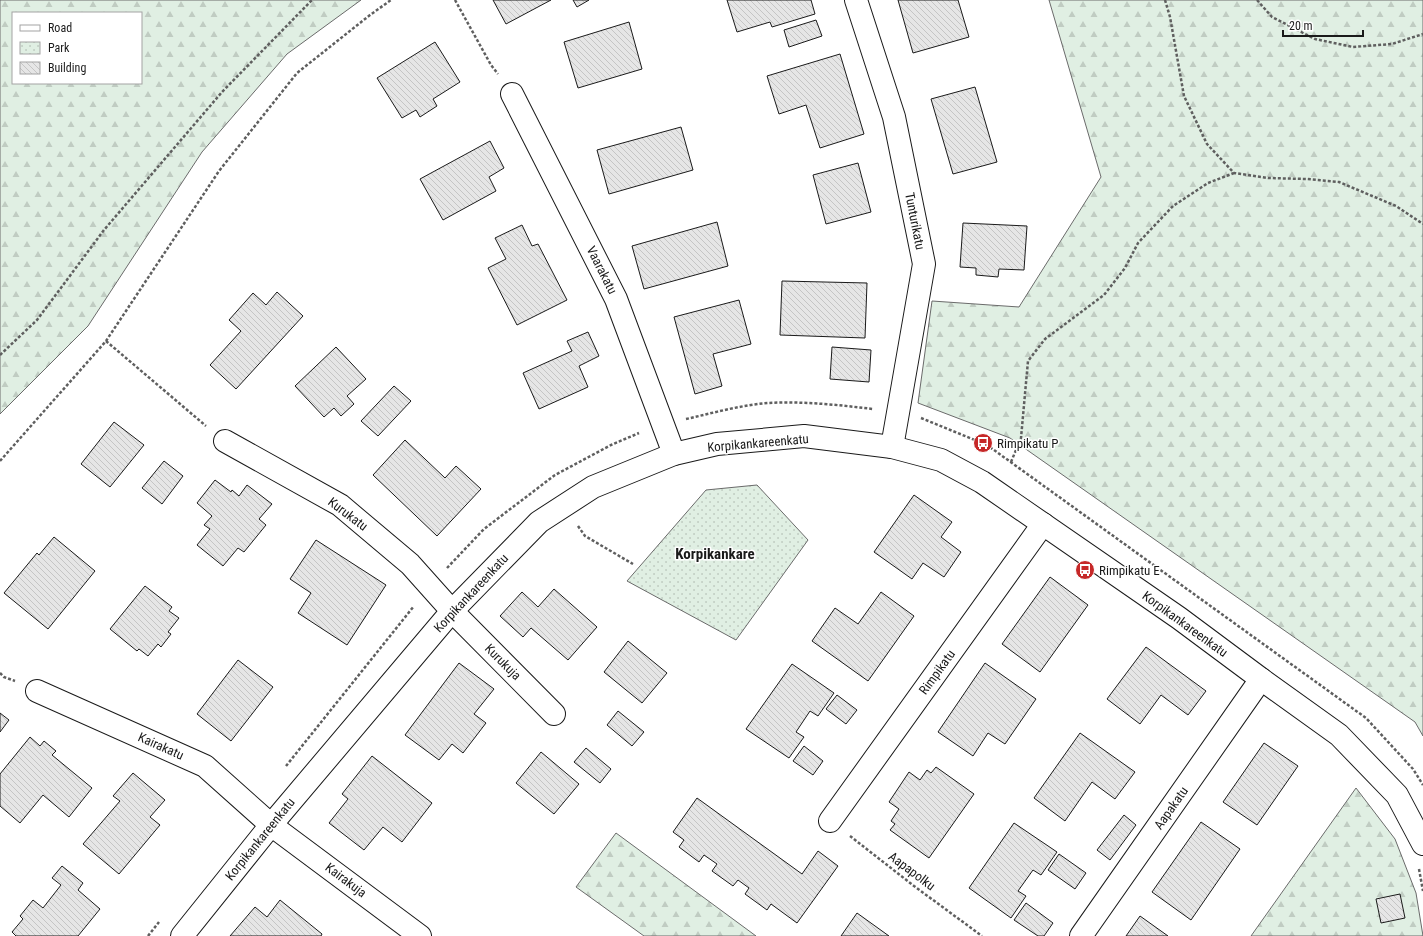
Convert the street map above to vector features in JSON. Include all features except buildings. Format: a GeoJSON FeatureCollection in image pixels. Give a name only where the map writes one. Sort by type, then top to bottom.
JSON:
{"type":"FeatureCollection","features":[{"type":"Feature","properties":{"kind":"street","name":"Tunturikatu"},"geometry":{"type":"LineString","coordinates":[[856,0],[894,117],[924,264],[892,447]]}},
{"type":"Feature","properties":{"kind":"street","name":"Vaarakatu"},"geometry":{"type":"LineString","coordinates":[[512,94],[616,299],[674,454]]}},
{"type":"Feature","properties":{"kind":"street","name":"Korpikankareenkatu"},"geometry":{"type":"LineString","coordinates":[[182,936],[271,825],[452,610],[539,522],[593,487],[674,454],[717,444],[804,436],[892,447],[941,460],[982,482],[1179,618],[1338,735],[1397,795],[1423,844]]}},
{"type":"Feature","properties":{"kind":"street","name":"Kurukatu"},"geometry":{"type":"LineString","coordinates":[[225,441],[340,505],[410,564],[452,610]]}},
{"type":"Feature","properties":{"kind":"street","name":"Rimpikatu"},"geometry":{"type":"LineString","coordinates":[[830,821],[1042,524]]}},
{"type":"Feature","properties":{"kind":"street","name":"Kurukuja"},"geometry":{"type":"LineString","coordinates":[[452,610],[554,714]]}},
{"type":"Feature","properties":{"kind":"street","name":"Aapakatu"},"geometry":{"type":"LineString","coordinates":[[1081,936],[1261,679]]}},
{"type":"Feature","properties":{"kind":"street","name":"Kairakatu"},"geometry":{"type":"LineString","coordinates":[[37,691],[205,766],[271,825]]}},
{"type":"Feature","properties":{"kind":"street","name":"Kairakuja"},"geometry":{"type":"LineString","coordinates":[[271,825],[420,936]]}},
{"type":"Feature","properties":{"kind":"path"},"geometry":{"type":"LineString","coordinates":[[0,355],[37,320],[104,230],[222,92],[312,0]]}},
{"type":"Feature","properties":{"kind":"path"},"geometry":{"type":"LineString","coordinates":[[0,461],[106,341],[219,172],[297,73],[370,14],[391,0]]}},
{"type":"Feature","properties":{"kind":"path"},"geometry":{"type":"LineString","coordinates":[[455,0],[491,65],[512,94]]}},
{"type":"Feature","properties":{"kind":"path"},"geometry":{"type":"LineString","coordinates":[[1165,0],[1170,17],[1184,96],[1207,144],[1234,174]]}},
{"type":"Feature","properties":{"kind":"path"},"geometry":{"type":"LineString","coordinates":[[1257,0],[1272,17],[1315,40],[1353,46],[1392,44],[1423,34]]}},
{"type":"Feature","properties":{"kind":"path"},"geometry":{"type":"LineString","coordinates":[[1011,462],[1021,438],[1028,361],[1046,339],[1104,295],[1125,268],[1138,243],[1173,206],[1208,183],[1234,174],[1268,178],[1339,182],[1396,206],[1423,224]]}},
{"type":"Feature","properties":{"kind":"path"},"geometry":{"type":"LineString","coordinates":[[106,341],[225,441]]}},
{"type":"Feature","properties":{"kind":"path"},"geometry":{"type":"LineString","coordinates":[[282,771],[430,586],[484,529],[555,475],[611,445],[662,424],[768,403],[822,404],[898,412],[928,420],[983,443],[1366,718],[1413,769],[1423,786]]}},
{"type":"Feature","properties":{"kind":"path"},"geometry":{"type":"LineString","coordinates":[[544,484],[585,536],[633,564]]}},
{"type":"Feature","properties":{"kind":"path","name":"Aapapolku"},"geometry":{"type":"LineString","coordinates":[[830,821],[982,936]]}},
{"type":"Feature","properties":{"kind":"path"},"geometry":{"type":"LineString","coordinates":[[148,936],[163,918]]}},
{"type":"Feature","properties":{"kind":"green space"},"geometry":{"type":"Polygon","coordinates":[[[0,0],[361,0],[287,54],[202,152],[88,326],[0,414],[0,0]]]}},
{"type":"Feature","properties":{"kind":"green space"},"geometry":{"type":"Polygon","coordinates":[[[1049,0],[1423,0],[1423,736],[1415,722],[1010,438],[918,403],[932,301],[1019,307],[1101,177],[1049,0]]]}},
{"type":"Feature","properties":{"kind":"green space"},"geometry":{"type":"Polygon","coordinates":[[[757,485],[808,540],[736,640],[627,581],[706,490],[757,485]]]}},
{"type":"Feature","properties":{"kind":"green space"},"geometry":{"type":"Polygon","coordinates":[[[1356,788],[1395,839],[1416,893],[1423,936],[1251,936],[1356,788]]]}},
{"type":"Feature","properties":{"kind":"green space"},"geometry":{"type":"Polygon","coordinates":[[[616,833],[756,936],[644,936],[576,887],[616,833]]]}},
{"type":"Feature","properties":{"kind":"place","name":"Rimpikatu P"},"geometry":{"type":"Point","coordinates":[983,443]}},
{"type":"Feature","properties":{"kind":"place","name":"Rimpikatu E"},"geometry":{"type":"Point","coordinates":[1085,570]}},
{"type":"Feature","properties":{"kind":"district","name":"Korpikankare"},"geometry":{"type":"Point","coordinates":[715,554]}}]}
